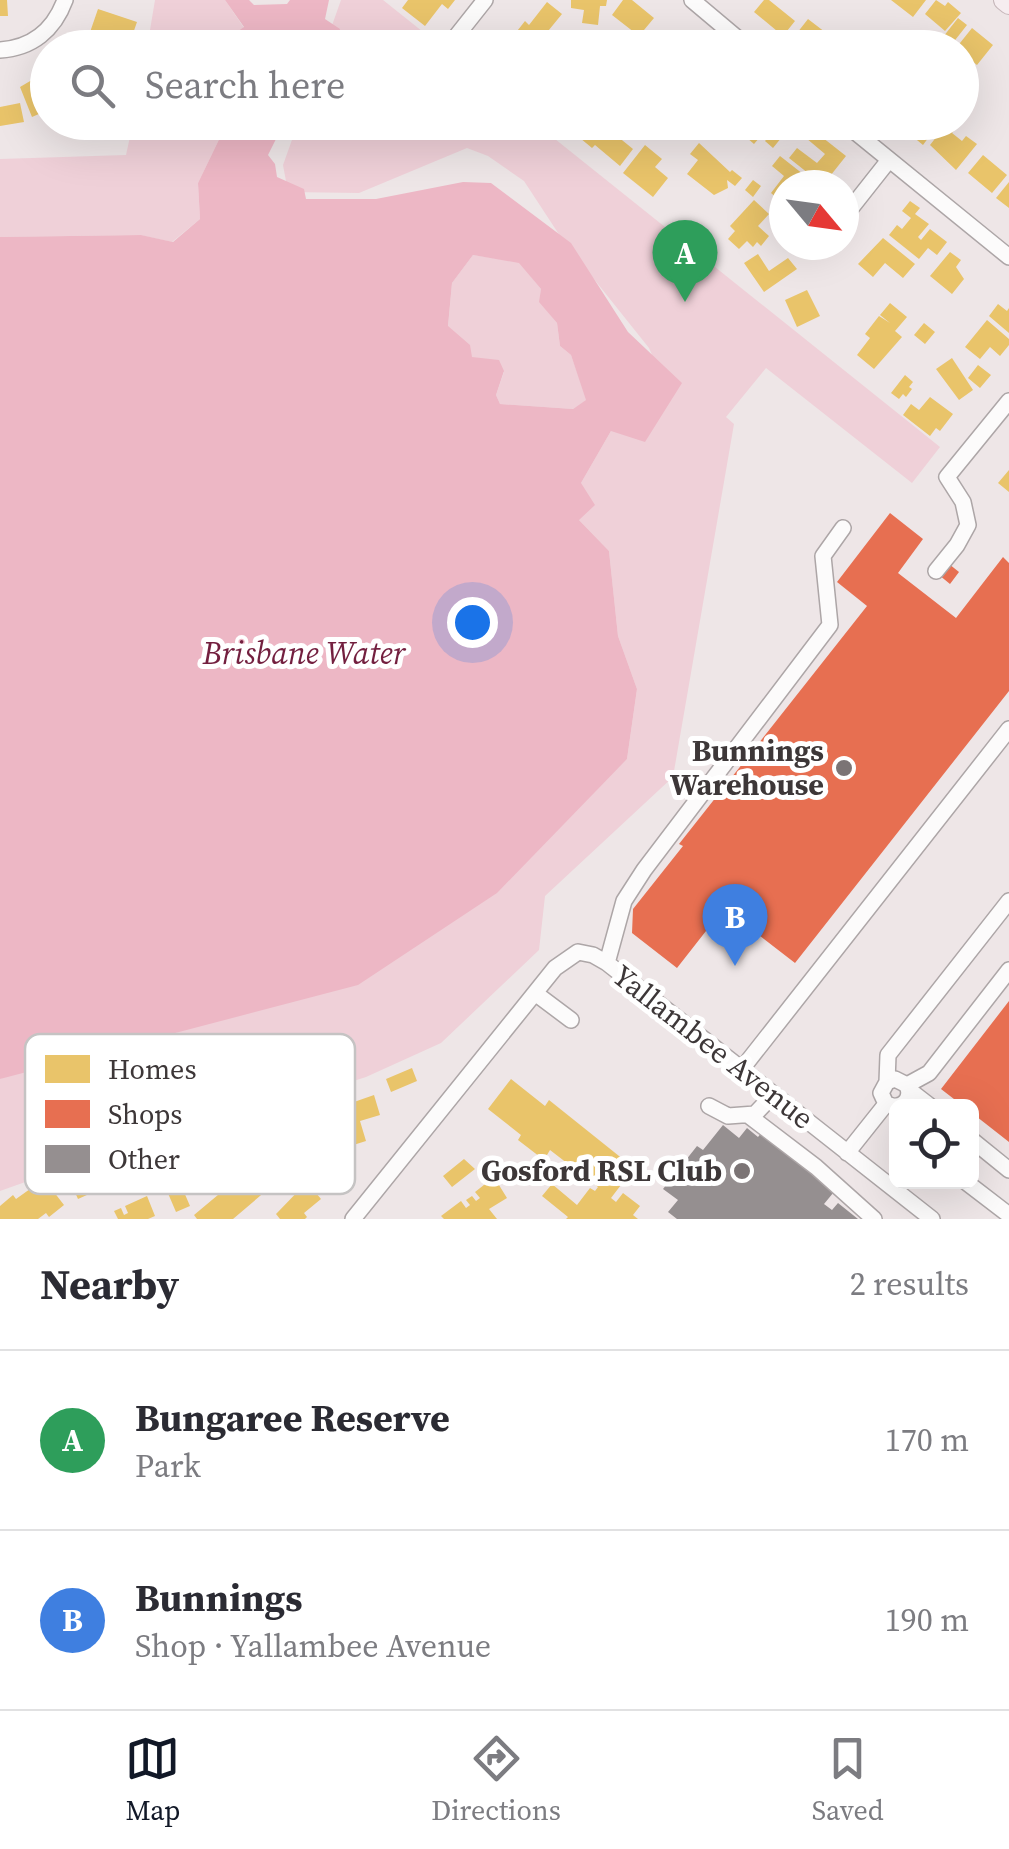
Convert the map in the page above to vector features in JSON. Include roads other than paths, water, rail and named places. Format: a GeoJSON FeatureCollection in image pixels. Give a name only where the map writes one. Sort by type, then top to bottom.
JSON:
{"type":"FeatureCollection","features":[{"type":"Feature","properties":{"kind":"street"},"geometry":{"type":"LineString","coordinates":[[47,30],[65,0]]}},
{"type":"Feature","properties":{"kind":"street"},"geometry":{"type":"LineString","coordinates":[[461,30],[485,0]]}},
{"type":"Feature","properties":{"kind":"street"},"geometry":{"type":"LineString","coordinates":[[692,0],[719,30]]}},
{"type":"Feature","properties":{"kind":"street"},"geometry":{"type":"LineString","coordinates":[[0,50],[30,42]]}},
{"type":"Feature","properties":{"kind":"street"},"geometry":{"type":"LineString","coordinates":[[865,140],[1009,257]]}},
{"type":"Feature","properties":{"kind":"street"},"geometry":{"type":"LineString","coordinates":[[859,199],[890,160]]}},
{"type":"Feature","properties":{"kind":"street"},"geometry":{"type":"LineString","coordinates":[[936,571],[968,524],[964,502],[947,478],[1009,401]]}},
{"type":"Feature","properties":{"kind":"street"},"geometry":{"type":"LineString","coordinates":[[606,963],[624,901],[644,870],[830,625],[823,556],[843,528]]}},
{"type":"Feature","properties":{"kind":"street"},"geometry":{"type":"LineString","coordinates":[[741,1070],[1009,730]]}},
{"type":"Feature","properties":{"kind":"street"},"geometry":{"type":"LineString","coordinates":[[889,1100],[881,1093],[887,1082],[888,1055],[1009,901]]}},
{"type":"Feature","properties":{"kind":"street"},"geometry":{"type":"LineString","coordinates":[[995,919],[1009,930]]}},
{"type":"Feature","properties":{"kind":"street","name":"Yallambee Avenue"},"geometry":{"type":"LineString","coordinates":[[354,1219],[535,993],[570,955],[578,952],[594,955],[606,963],[932,1219]]}},
{"type":"Feature","properties":{"kind":"street"},"geometry":{"type":"LineString","coordinates":[[908,1087],[929,1073],[1009,970]]}},
{"type":"Feature","properties":{"kind":"street"},"geometry":{"type":"LineString","coordinates":[[535,993],[571,1020]]}},
{"type":"Feature","properties":{"kind":"street"},"geometry":{"type":"LineString","coordinates":[[887,1082],[900,1080],[922,1099]]}},
{"type":"Feature","properties":{"kind":"street"},"geometry":{"type":"LineString","coordinates":[[908,1087],[908,1099]]}},
{"type":"Feature","properties":{"kind":"street"},"geometry":{"type":"LineString","coordinates":[[709,1106],[728,1116],[748,1116],[760,1112],[772,1095]]}},
{"type":"Feature","properties":{"kind":"street"},"geometry":{"type":"LineString","coordinates":[[847,1153],[889,1112]]}},
{"type":"Feature","properties":{"kind":"street"},"geometry":{"type":"LineString","coordinates":[[748,1116],[816,1167],[874,1219]]}},
{"type":"Feature","properties":{"kind":"street"},"geometry":{"type":"LineString","coordinates":[[979,1146],[1009,1170]]}},
{"type":"Feature","properties":{"kind":"street"},"geometry":{"type":"LineString","coordinates":[[975,1189],[1009,1215]]}},
{"type":"Feature","properties":{"kind":"water"},"geometry":{"type":"Polygon","coordinates":[[[225,0],[249,0],[254,5],[329,0],[325,19],[340,29],[240,30],[244,27],[225,0]]]}},
{"type":"Feature","properties":{"kind":"water","name":"Brisbane Water"},"geometry":{"type":"Polygon","coordinates":[[[219,140],[276,140],[268,155],[275,164],[277,177],[304,189],[306,199],[376,199],[463,182],[491,183],[571,243],[628,332],[682,383],[645,442],[611,431],[581,483],[595,505],[579,520],[609,551],[618,636],[637,689],[627,759],[497,893],[358,985],[171,1034],[25,1034],[25,1072],[0,1079],[0,237],[141,235],[173,242],[200,219],[198,183],[219,140]],[[473,255],[452,283],[448,326],[470,345],[472,357],[499,360],[504,371],[496,395],[500,404],[573,409],[586,400],[571,355],[560,346],[557,323],[539,302],[541,289],[519,263],[473,255]]]}},
{"type":"Feature","properties":{"kind":"place","name":"Bungaree Reserve"},"geometry":{"type":"Point","coordinates":[685,302]}},
{"type":"Feature","properties":{"kind":"place","name":"Bunnings Warehouse"},"geometry":{"type":"Point","coordinates":[844,768]}},
{"type":"Feature","properties":{"kind":"place","name":"Bunnings"},"geometry":{"type":"Point","coordinates":[735,966]}},
{"type":"Feature","properties":{"kind":"place","name":"Gosford RSL Club"},"geometry":{"type":"Point","coordinates":[742,1171]}}]}
